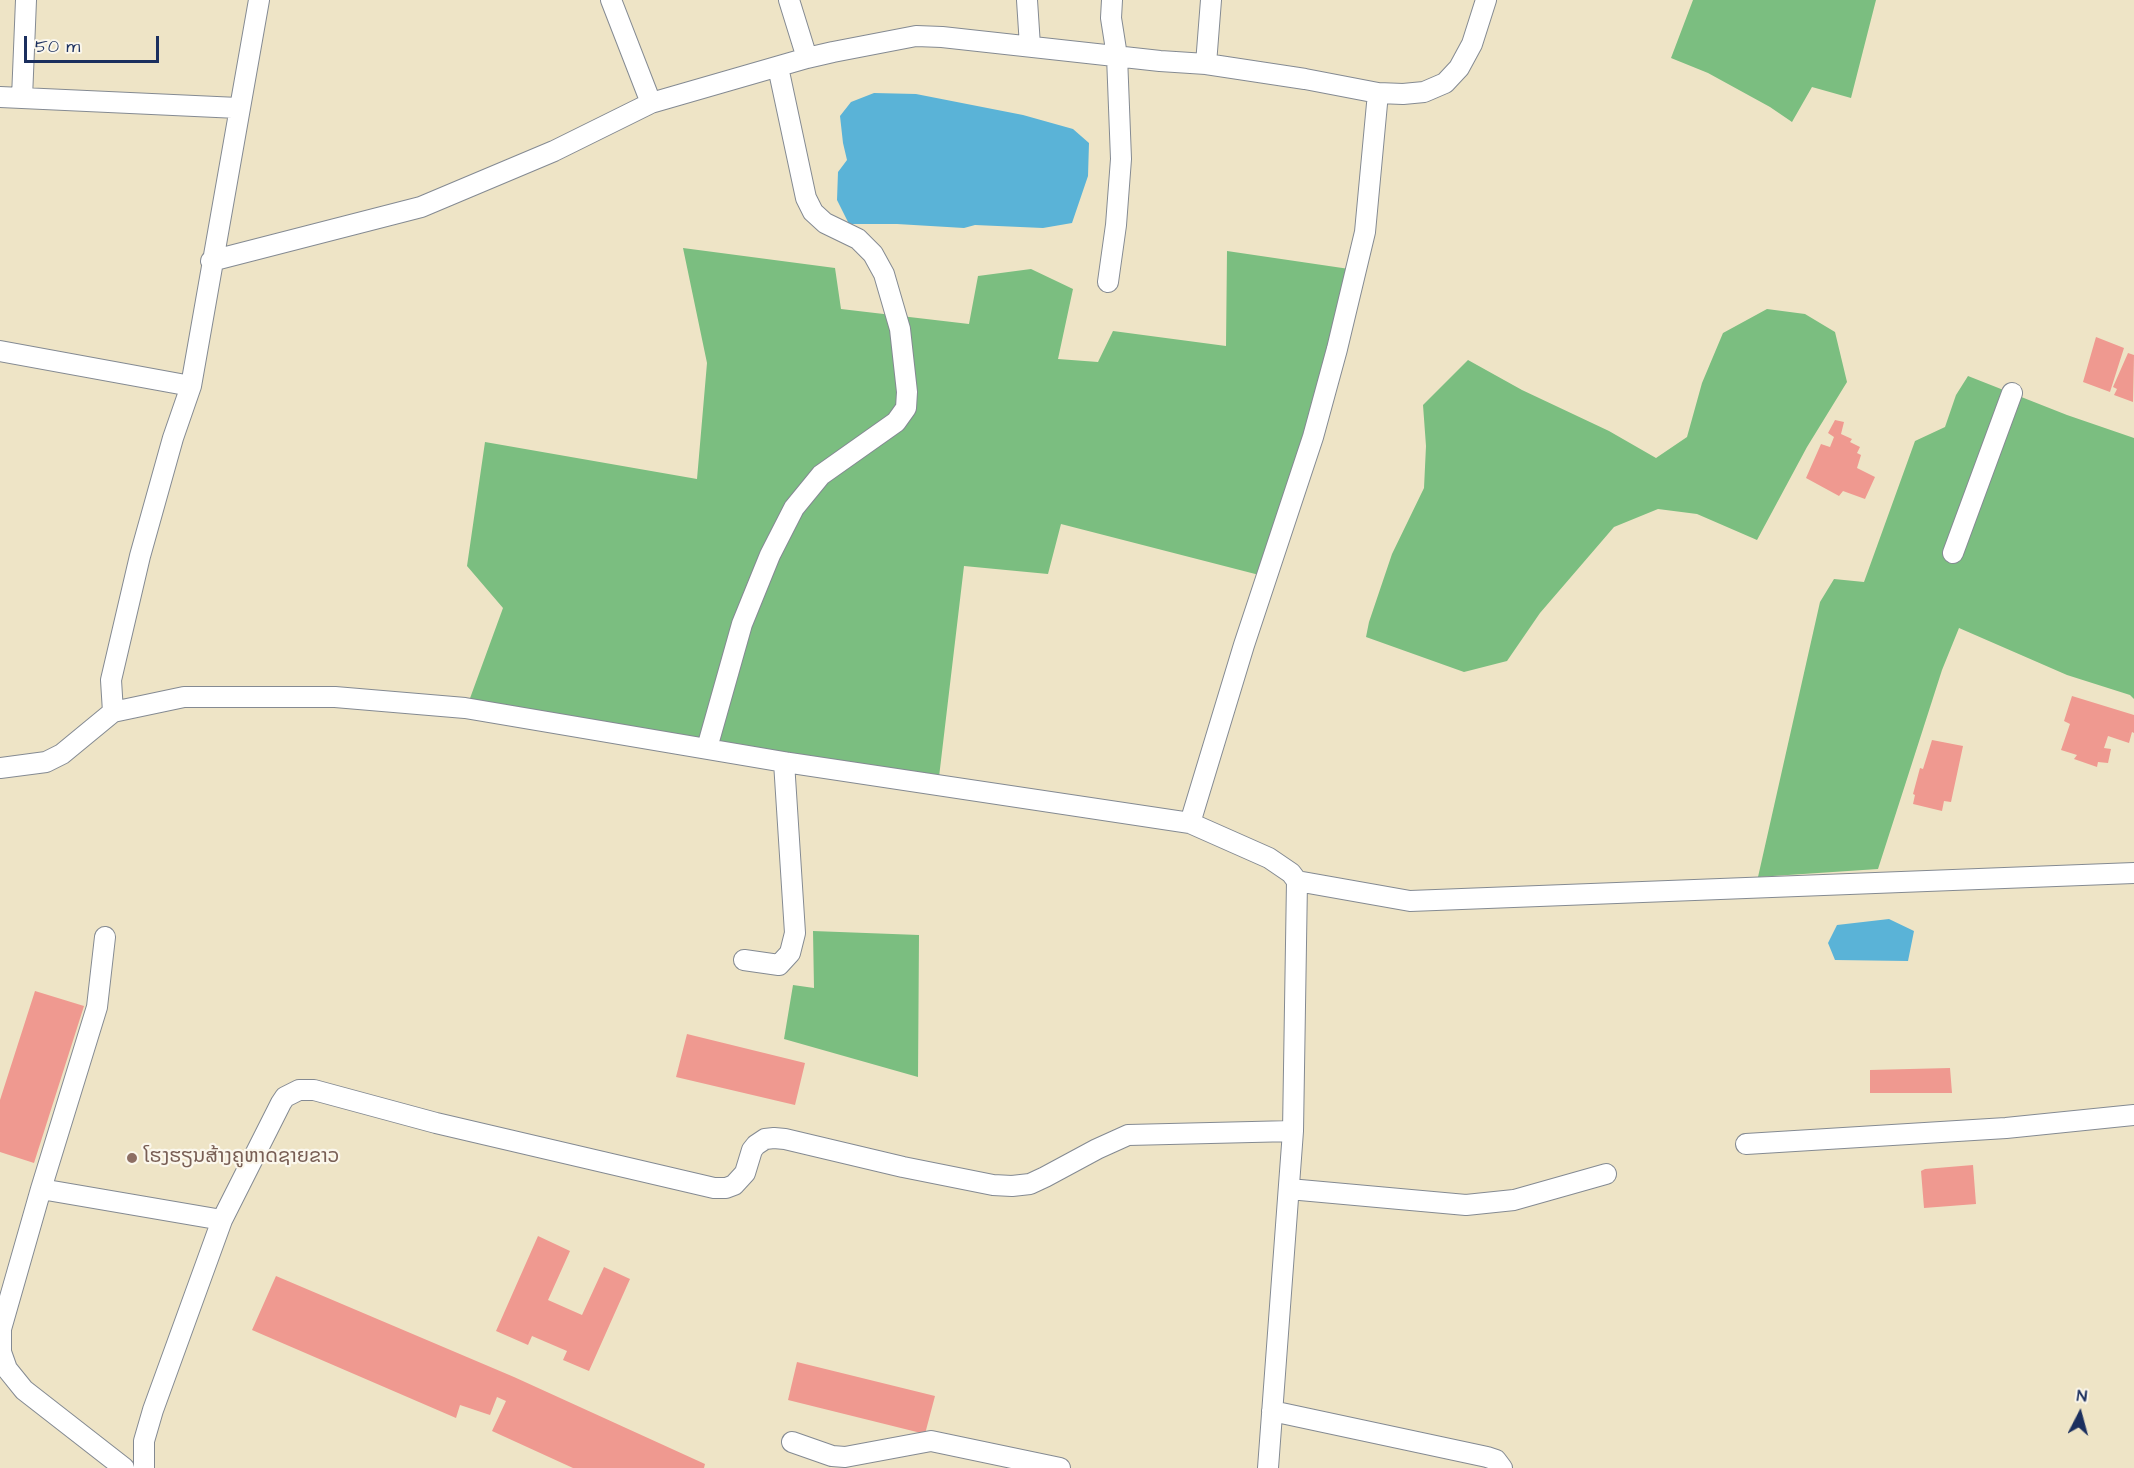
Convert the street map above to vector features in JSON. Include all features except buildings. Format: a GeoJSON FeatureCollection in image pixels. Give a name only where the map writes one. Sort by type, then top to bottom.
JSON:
{"type":"FeatureCollection","features":[{"type":"Feature","properties":{"kind":"street"},"geometry":{"type":"LineString","coordinates":[[22,98],[26,0]]}},
{"type":"Feature","properties":{"kind":"street"},"geometry":{"type":"LineString","coordinates":[[113,712],[111,680],[140,556],[173,438],[191,386],[238,108],[259,0]]}},
{"type":"Feature","properties":{"kind":"street"},"geometry":{"type":"LineString","coordinates":[[611,0],[651,103]]}},
{"type":"Feature","properties":{"kind":"street"},"geometry":{"type":"LineString","coordinates":[[789,0],[807,58]]}},
{"type":"Feature","properties":{"kind":"street"},"geometry":{"type":"LineString","coordinates":[[1027,0],[1030,46]]}},
{"type":"Feature","properties":{"kind":"street"},"geometry":{"type":"LineString","coordinates":[[1108,282],[1116,225],[1121,159],[1117,56],[1112,0]]}},
{"type":"Feature","properties":{"kind":"street"},"geometry":{"type":"LineString","coordinates":[[1206,64],[1211,0]]}},
{"type":"Feature","properties":{"kind":"street"},"geometry":{"type":"LineString","coordinates":[[212,261],[421,207],[554,151],[651,103],[807,58],[916,36],[942,37],[1206,64],[1378,93],[1403,94],[1424,92],[1445,83],[1459,69],[1472,44],[1486,0]]}},
{"type":"Feature","properties":{"kind":"street"},"geometry":{"type":"LineString","coordinates":[[706,748],[742,624],[770,555],[794,508],[821,475],[896,422],[906,408],[907,392],[900,329],[884,274],[873,254],[858,239],[825,223],[813,212],[806,198],[778,67]]}},
{"type":"Feature","properties":{"kind":"street"},"geometry":{"type":"LineString","coordinates":[[1190,823],[1244,645],[1313,437],[1337,350],[1365,232],[1378,93]]}},
{"type":"Feature","properties":{"kind":"street"},"geometry":{"type":"LineString","coordinates":[[0,97],[238,108]]}},
{"type":"Feature","properties":{"kind":"street"},"geometry":{"type":"LineString","coordinates":[[0,351],[191,386]]}},
{"type":"Feature","properties":{"kind":"street"},"geometry":{"type":"LineString","coordinates":[[1953,553],[2012,393]]}},
{"type":"Feature","properties":{"kind":"street"},"geometry":{"type":"LineString","coordinates":[[0,768],[46,762],[62,754],[113,712],[184,697],[335,697],[465,708],[784,762],[1190,823],[1269,858],[1291,873],[1297,881],[1293,1131],[1268,1468]]}},
{"type":"Feature","properties":{"kind":"street"},"geometry":{"type":"LineString","coordinates":[[744,960],[778,965],[790,953],[795,933],[784,762]]}},
{"type":"Feature","properties":{"kind":"street"},"geometry":{"type":"LineString","coordinates":[[1297,881],[1410,901],[2134,873]]}},
{"type":"Feature","properties":{"kind":"street"},"geometry":{"type":"LineString","coordinates":[[105,937],[97,1007],[1,1329],[0,1352],[7,1369],[24,1390],[124,1468]]}},
{"type":"Feature","properties":{"kind":"street"},"geometry":{"type":"LineString","coordinates":[[144,1468],[144,1441],[153,1410],[222,1221],[281,1103],[285,1097],[299,1090],[314,1090],[436,1123],[714,1188],[734,1185],[745,1173],[752,1150],[756,1145],[765,1139],[774,1138],[926,1172],[993,1185],[1012,1186],[1030,1184],[1045,1178],[1097,1149],[1128,1135],[1293,1131]]}},
{"type":"Feature","properties":{"kind":"street"},"geometry":{"type":"LineString","coordinates":[[1746,1144],[2006,1128],[2134,1115]]}},
{"type":"Feature","properties":{"kind":"street"},"geometry":{"type":"LineString","coordinates":[[1289,1189],[1466,1205],[1514,1200],[1606,1174]]}},
{"type":"Feature","properties":{"kind":"street"},"geometry":{"type":"LineString","coordinates":[[41,1189],[222,1221]]}},
{"type":"Feature","properties":{"kind":"street"},"geometry":{"type":"LineString","coordinates":[[1272,1411],[1487,1457],[1496,1460],[1503,1468]]}},
{"type":"Feature","properties":{"kind":"street"},"geometry":{"type":"LineString","coordinates":[[792,1442],[832,1456],[845,1457],[931,1441],[1060,1468]]}},
{"type":"Feature","properties":{"kind":"green space"},"geometry":{"type":"Polygon","coordinates":[[[1693,0],[1876,0],[1851,98],[1812,87],[1792,122],[1770,107],[1708,73],[1671,58],[1693,0]]]}},
{"type":"Feature","properties":{"kind":"green space"},"geometry":{"type":"Polygon","coordinates":[[[683,248],[835,268],[841,309],[969,324],[978,276],[1031,269],[1073,289],[1058,359],[1098,362],[1113,331],[1226,346],[1227,251],[1356,270],[1267,577],[1061,524],[1048,574],[964,566],[939,777],[469,701],[503,608],[467,566],[485,442],[697,479],[707,363],[683,248]]]}},
{"type":"Feature","properties":{"kind":"green space"},"geometry":{"type":"Polygon","coordinates":[[[1767,309],[1805,314],[1835,332],[1847,382],[1807,447],[1757,540],[1697,514],[1658,509],[1614,527],[1540,613],[1507,661],[1464,672],[1366,637],[1392,554],[1424,488],[1426,446],[1423,405],[1468,360],[1522,390],[1609,431],[1656,458],[1687,437],[1702,383],[1723,333],[1767,309]]]}},
{"type":"Feature","properties":{"kind":"green space"},"geometry":{"type":"Polygon","coordinates":[[[1968,376],[2067,415],[2134,438],[2134,699],[2130,695],[2067,675],[1959,628],[1942,670],[1878,869],[1758,877],[1820,602],[1834,579],[1864,582],[1915,441],[1945,427],[1956,395],[1968,376]]]}},
{"type":"Feature","properties":{"kind":"green space"},"geometry":{"type":"Polygon","coordinates":[[[813,931],[919,935],[918,1077],[784,1039],[793,985],[814,988],[813,931]]]}},
{"type":"Feature","properties":{"kind":"water"},"geometry":{"type":"Polygon","coordinates":[[[874,93],[916,94],[1023,115],[1073,129],[1089,143],[1088,176],[1072,223],[1043,228],[849,224],[837,200],[838,172],[847,160],[840,116],[851,102],[874,93]]]}},
{"type":"Feature","properties":{"kind":"water"},"geometry":{"type":"Polygon","coordinates":[[[1889,919],[1914,931],[1908,961],[1835,960],[1828,943],[1837,925],[1889,919]]]}},
{"type":"Feature","properties":{"kind":"place","name":"ໂຮງຮຽນສ້າງຄູຫາດຊາຍຂາວ"},"geometry":{"type":"Point","coordinates":[132,1158]}}]}
